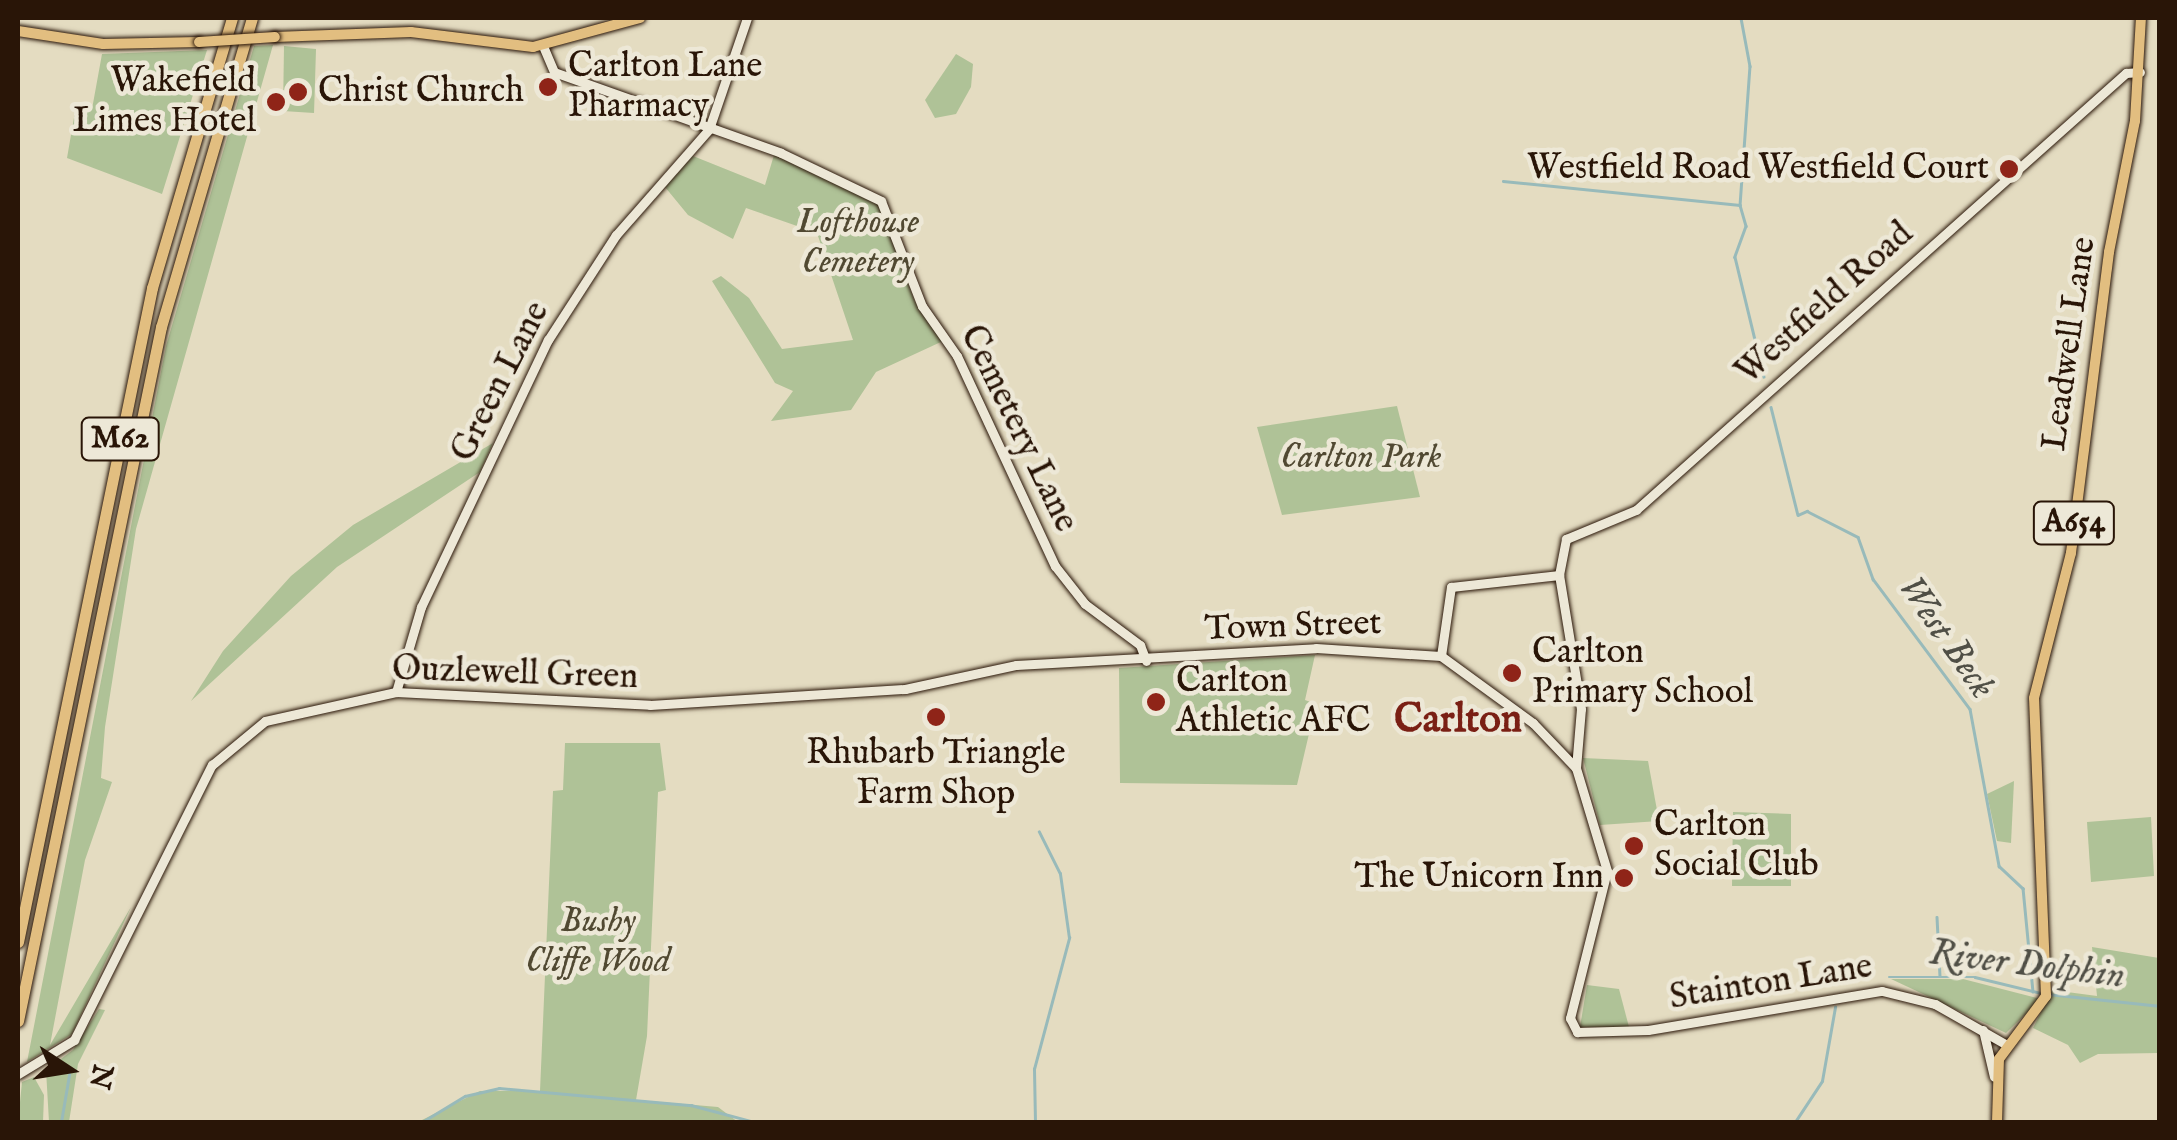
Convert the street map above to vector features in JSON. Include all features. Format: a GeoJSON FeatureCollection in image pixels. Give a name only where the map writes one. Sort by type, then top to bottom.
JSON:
{"type":"FeatureCollection","features":[{"type":"Feature","properties":{"kind":"highway","name":"M62"},"geometry":{"type":"LineString","coordinates":[[18,942],[152,288],[232,18]]}},
{"type":"Feature","properties":{"kind":"highway","name":"M62"},"geometry":{"type":"LineString","coordinates":[[18,1021],[161,327],[252,18]]}},
{"type":"Feature","properties":{"kind":"main road"},"geometry":{"type":"LineString","coordinates":[[18,31],[102,44],[411,32],[542,46],[640,18]]}},
{"type":"Feature","properties":{"kind":"main road","name":"Leadwell Lane"},"geometry":{"type":"LineString","coordinates":[[1994,1078],[2007,1046],[2044,1002],[2047,988],[2034,698],[2071,553],[2140,72],[2141,18]]}},
{"type":"Feature","properties":{"kind":"main road","name":"A654"},"geometry":{"type":"LineString","coordinates":[[1994,1078],[1997,1122]]}},
{"type":"Feature","properties":{"kind":"street"},"geometry":{"type":"LineString","coordinates":[[709,129],[747,18]]}},
{"type":"Feature","properties":{"kind":"street","name":"Cemetery Lane"},"geometry":{"type":"LineString","coordinates":[[542,46],[554,72],[709,129],[881,200],[922,306],[957,356],[1055,566],[1085,604],[1140,645],[1146,661]]}},
{"type":"Feature","properties":{"kind":"street","name":"Westfield Road"},"geometry":{"type":"LineString","coordinates":[[1560,574],[1566,539],[1636,510],[2126,74],[2140,72]]}},
{"type":"Feature","properties":{"kind":"street","name":"Green Lane"},"geometry":{"type":"LineString","coordinates":[[396,692],[421,606],[548,340],[598,261],[709,129]]}},
{"type":"Feature","properties":{"kind":"street"},"geometry":{"type":"LineString","coordinates":[[1560,574],[1581,708],[1576,768],[1533,723],[1441,656],[1451,587],[1560,574]]}},
{"type":"Feature","properties":{"kind":"street","name":"Town Street"},"geometry":{"type":"LineString","coordinates":[[1146,661],[1316,648],[1441,656]]}},
{"type":"Feature","properties":{"kind":"street","name":"Ouzlewell Green"},"geometry":{"type":"LineString","coordinates":[[18,1074],[74,1040],[150,876],[225,750],[265,721],[396,692],[650,705],[926,687],[1016,665],[1146,661]]}},
{"type":"Feature","properties":{"kind":"street","name":"Stainton Lane"},"geometry":{"type":"LineString","coordinates":[[1576,768],[1607,871],[1570,1018],[1577,1032],[1607,1034],[1882,991],[1935,1004],[2007,1046]]}},
{"type":"Feature","properties":{"kind":"street"},"geometry":{"type":"LineString","coordinates":[[1983,1030],[1994,1078]]}},
{"type":"Feature","properties":{"kind":"green space"},"geometry":{"type":"Polygon","coordinates":[[[273,45],[136,529],[105,727],[101,778],[112,782],[85,860],[50,1045],[131,907],[72,1034],[27,1062],[166,346],[254,46],[273,45]]]}},
{"type":"Feature","properties":{"kind":"green space"},"geometry":{"type":"Polygon","coordinates":[[[284,46],[316,49],[314,113],[283,111],[284,46]]]}},
{"type":"Feature","properties":{"kind":"green space"},"geometry":{"type":"Polygon","coordinates":[[[207,50],[162,194],[67,158],[76,106],[92,109],[102,54],[207,50]]]}},
{"type":"Feature","properties":{"kind":"green space"},"geometry":{"type":"Polygon","coordinates":[[[956,54],[973,64],[971,87],[956,114],[935,118],[925,100],[956,54]]]}},
{"type":"Feature","properties":{"kind":"green space","name":"Lofthouse Cemetery"},"geometry":{"type":"Polygon","coordinates":[[[774,155],[878,204],[915,302],[943,341],[876,372],[851,410],[771,421],[793,391],[775,383],[712,281],[721,276],[749,298],[782,349],[853,340],[817,233],[746,208],[733,239],[688,215],[665,187],[693,156],[765,185],[774,155]]]}},
{"type":"Feature","properties":{"kind":"green space","name":"Carlton Park"},"geometry":{"type":"Polygon","coordinates":[[[1397,406],[1420,497],[1282,515],[1257,427],[1397,406]]]}},
{"type":"Feature","properties":{"kind":"green space"},"geometry":{"type":"Polygon","coordinates":[[[493,443],[480,472],[337,567],[191,701],[223,651],[291,576],[353,525],[493,443]]]}},
{"type":"Feature","properties":{"kind":"green space"},"geometry":{"type":"Polygon","coordinates":[[[1315,655],[1305,700],[1316,704],[1297,785],[1120,783],[1119,668],[1315,655]]]}},
{"type":"Feature","properties":{"kind":"green space","name":"Bushy Cliffe Wood"},"geometry":{"type":"Polygon","coordinates":[[[565,743],[660,743],[666,790],[658,792],[647,1036],[636,1100],[718,1107],[738,1122],[418,1122],[480,1091],[540,1091],[553,791],[563,790],[565,743]]]}},
{"type":"Feature","properties":{"kind":"green space"},"geometry":{"type":"Polygon","coordinates":[[[1583,758],[1648,761],[1659,821],[1600,825],[1583,758]]]}},
{"type":"Feature","properties":{"kind":"green space"},"geometry":{"type":"Polygon","coordinates":[[[2014,781],[2011,843],[1997,841],[1987,794],[2014,781]]]}},
{"type":"Feature","properties":{"kind":"green space"},"geometry":{"type":"Polygon","coordinates":[[[1733,812],[1791,814],[1791,886],[1732,886],[1733,812]]]}},
{"type":"Feature","properties":{"kind":"green space"},"geometry":{"type":"Polygon","coordinates":[[[2151,817],[2154,876],[2091,882],[2087,822],[2151,817]]]}},
{"type":"Feature","properties":{"kind":"green space"},"geometry":{"type":"Polygon","coordinates":[[[2092,947],[2159,958],[2159,1053],[2098,1054],[2080,1063],[2068,1045],[2033,1028],[2052,990],[2097,996],[2092,947]]]}},
{"type":"Feature","properties":{"kind":"green space"},"geometry":{"type":"Polygon","coordinates":[[[1891,979],[1963,979],[2041,999],[2006,1033],[1891,979]]]}},
{"type":"Feature","properties":{"kind":"green space"},"geometry":{"type":"Polygon","coordinates":[[[1587,985],[1619,989],[1629,1027],[1580,1027],[1587,985]]]}},
{"type":"Feature","properties":{"kind":"green space"},"geometry":{"type":"Polygon","coordinates":[[[99,1009],[105,1010],[78,1064],[69,1122],[49,1122],[46,1070],[73,1050],[99,1009]]]}},
{"type":"Feature","properties":{"kind":"green space"},"geometry":{"type":"Polygon","coordinates":[[[34,1077],[44,1095],[43,1122],[18,1122],[22,1082],[34,1077]]]}},
{"type":"Feature","properties":{"kind":"waterway","name":"West Beck"},"geometry":{"type":"LineString","coordinates":[[1741,18],[1750,66],[1740,205],[1746,226],[1735,257],[1764,377]]}},
{"type":"Feature","properties":{"kind":"waterway"},"geometry":{"type":"LineString","coordinates":[[1503,181],[1740,205]]}},
{"type":"Feature","properties":{"kind":"waterway","name":"West Beck"},"geometry":{"type":"LineString","coordinates":[[1771,407],[1798,515],[1807,511],[1858,537],[1873,579],[1970,709],[1999,866],[2023,888],[2033,992]]}},
{"type":"Feature","properties":{"kind":"waterway"},"geometry":{"type":"LineString","coordinates":[[1035,1122],[1034,1069],[1069,938],[1060,874],[1039,832]]}},
{"type":"Feature","properties":{"kind":"waterway"},"geometry":{"type":"LineString","coordinates":[[1937,917],[1940,976]]}},
{"type":"Feature","properties":{"kind":"waterway","name":"River Dolphin"},"geometry":{"type":"LineString","coordinates":[[1889,977],[1975,977],[2041,993]]}},
{"type":"Feature","properties":{"kind":"waterway","name":"River Dolphin"},"geometry":{"type":"LineString","coordinates":[[2048,994],[2160,1006]]}},
{"type":"Feature","properties":{"kind":"waterway"},"geometry":{"type":"LineString","coordinates":[[1795,1122],[1822,1081],[1835,1007]]}},
{"type":"Feature","properties":{"kind":"waterway"},"geometry":{"type":"LineString","coordinates":[[61,1122],[69,1075]]}},
{"type":"Feature","properties":{"kind":"waterway"},"geometry":{"type":"LineString","coordinates":[[422,1122],[465,1096],[499,1088],[691,1105],[755,1122]]}},
{"type":"Feature","properties":{"kind":"place","name":"Carlton Lane Pharmacy"},"geometry":{"type":"Point","coordinates":[548,87]}},
{"type":"Feature","properties":{"kind":"place","name":"Christ Church"},"geometry":{"type":"Point","coordinates":[298,92]}},
{"type":"Feature","properties":{"kind":"place","name":"Wakefield Limes Hotel"},"geometry":{"type":"Point","coordinates":[276,102]}},
{"type":"Feature","properties":{"kind":"place","name":"Westfield Road Westfield Court"},"geometry":{"type":"Point","coordinates":[2009,169]}},
{"type":"Feature","properties":{"kind":"place","name":"Carlton Primary School"},"geometry":{"type":"Point","coordinates":[1512,673]}},
{"type":"Feature","properties":{"kind":"place","name":"Carlton Athletic AFC"},"geometry":{"type":"Point","coordinates":[1156,702]}},
{"type":"Feature","properties":{"kind":"place","name":"Rhubarb Triangle Farm Shop"},"geometry":{"type":"Point","coordinates":[936,717]}},
{"type":"Feature","properties":{"kind":"place","name":"Carlton Social Club"},"geometry":{"type":"Point","coordinates":[1634,846]}},
{"type":"Feature","properties":{"kind":"place","name":"The Unicorn Inn"},"geometry":{"type":"Point","coordinates":[1624,878]}},
{"type":"Feature","properties":{"kind":"district","name":"Carlton"},"geometry":{"type":"Point","coordinates":[1458,721]}}]}
